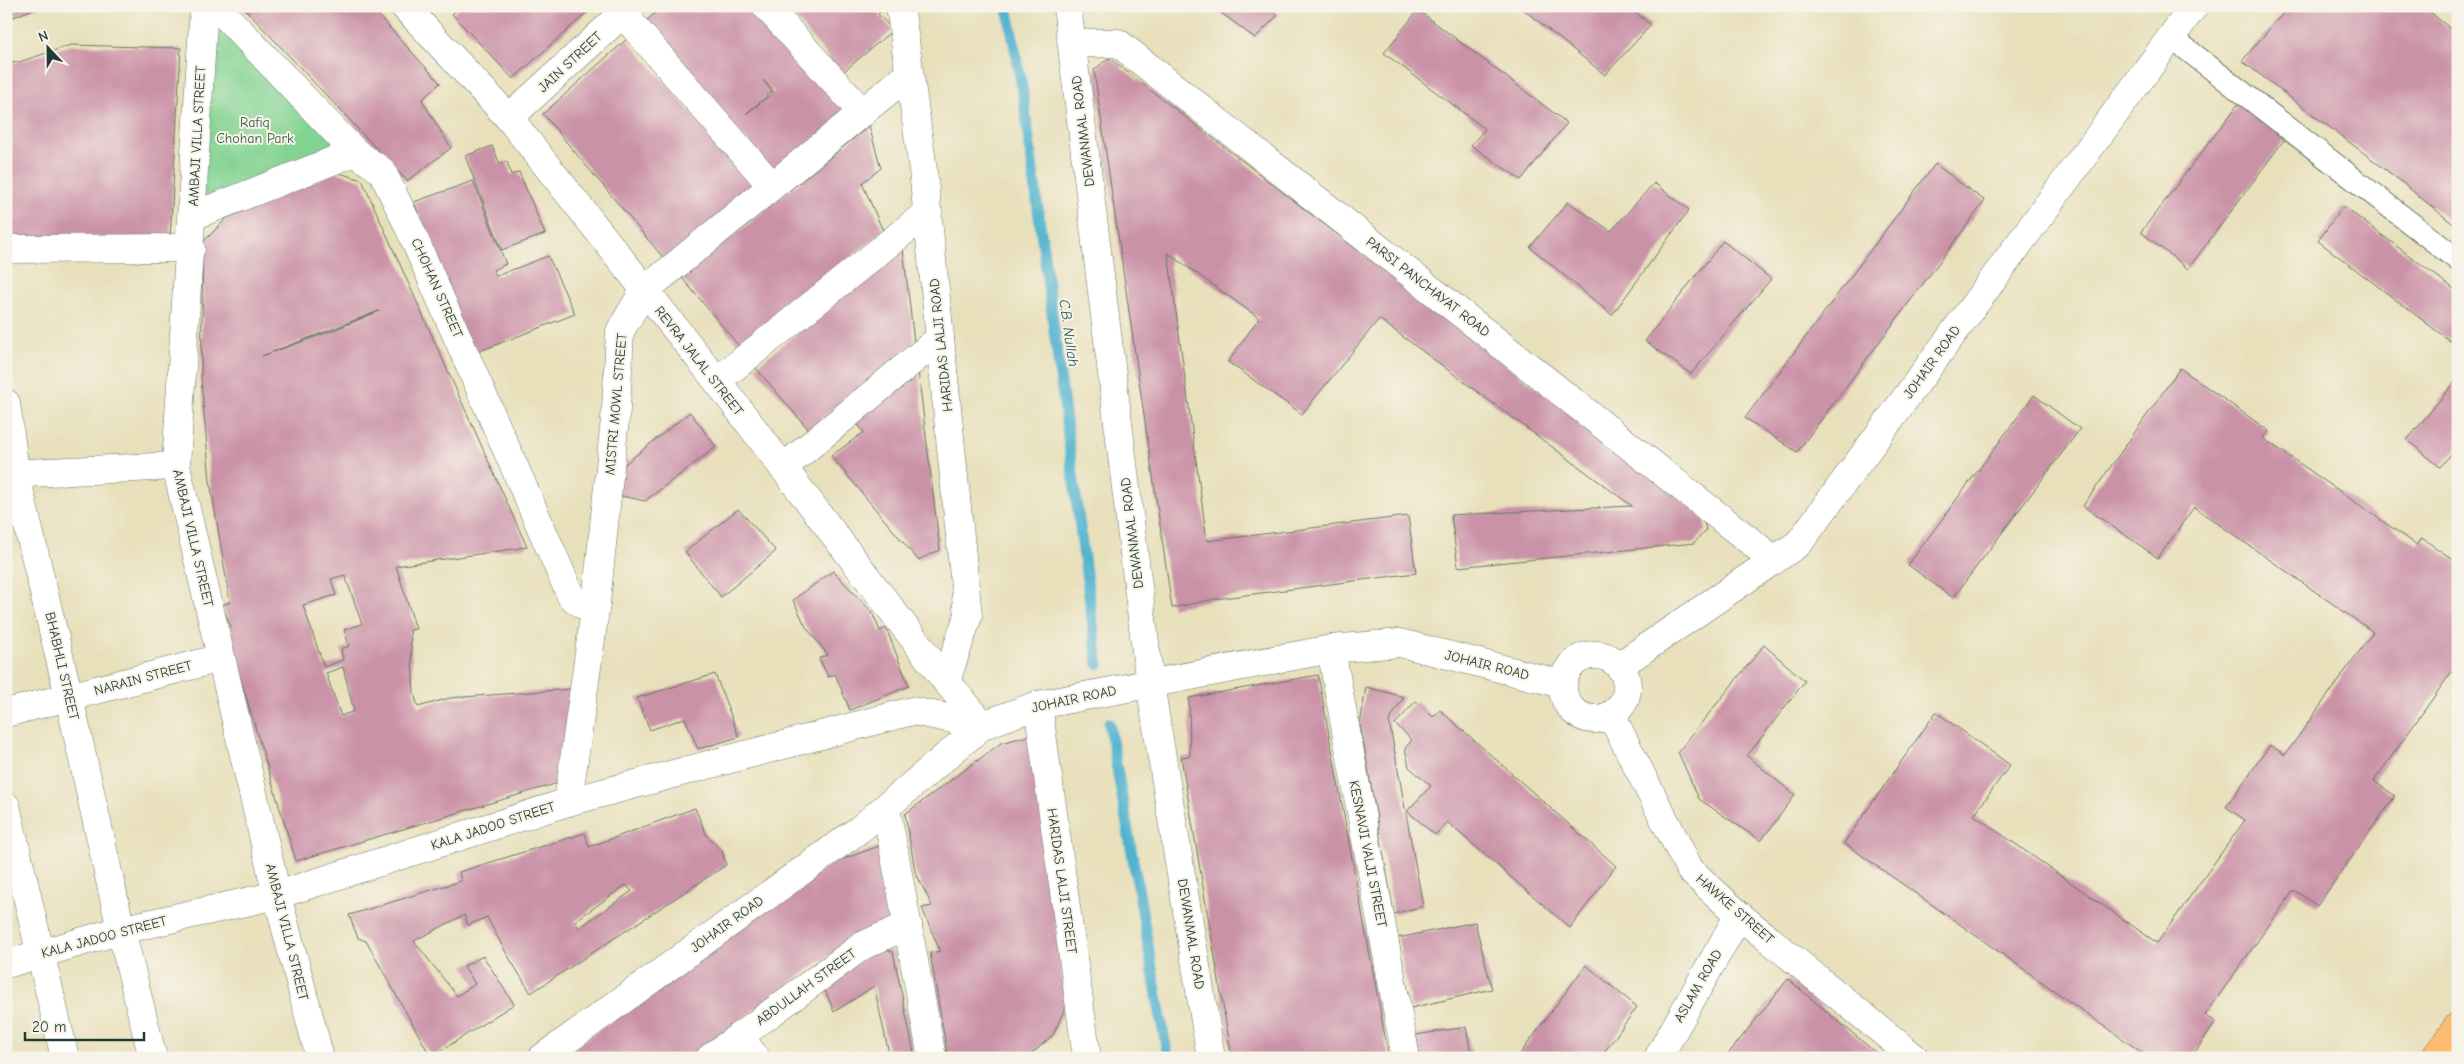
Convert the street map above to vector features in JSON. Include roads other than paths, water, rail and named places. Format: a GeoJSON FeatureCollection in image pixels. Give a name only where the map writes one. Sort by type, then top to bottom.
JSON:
{"type":"FeatureCollection","features":[{"type":"Feature","properties":{"kind":"highway"},"geometry":{"type":"LineString","coordinates":[[2435,1058],[2458,1026]]}},
{"type":"Feature","properties":{"kind":"street","name":"AMBAJI VILLA STREET"},"geometry":{"type":"LineString","coordinates":[[204,6],[193,216],[176,466],[277,895],[320,1058]]}},
{"type":"Feature","properties":{"kind":"street","name":"CHOHAN STREET"},"geometry":{"type":"LineString","coordinates":[[216,6],[355,152],[382,171],[571,596],[583,604],[596,603]]}},
{"type":"Feature","properties":{"kind":"street","name":"REVRA JALAL STREET"},"geometry":{"type":"LineString","coordinates":[[404,6],[509,118],[717,381],[946,681],[983,725]]}},
{"type":"Feature","properties":{"kind":"street"},"geometry":{"type":"LineString","coordinates":[[766,6],[863,112]]}},
{"type":"Feature","properties":{"kind":"street","name":"HARIDAS LALJI ROAD"},"geometry":{"type":"LineString","coordinates":[[900,6],[928,212],[968,616],[946,681]]}},
{"type":"Feature","properties":{"kind":"street","name":"DEWANMAL ROAD"},"geometry":{"type":"LineString","coordinates":[[1068,6],[1150,684],[1211,1058]]}},
{"type":"Feature","properties":{"kind":"street","name":"JOHAIR ROAD"},"geometry":{"type":"LineString","coordinates":[[1619,666],[1799,543],[2194,6]]}},
{"type":"Feature","properties":{"kind":"street"},"geometry":{"type":"LineString","coordinates":[[623,9],[772,186]]}},
{"type":"Feature","properties":{"kind":"street","name":"JAIN STREET"},"geometry":{"type":"LineString","coordinates":[[509,118],[623,9]]}},
{"type":"Feature","properties":{"kind":"street","name":"PARSI PANCHAYAT ROAD"},"geometry":{"type":"LineString","coordinates":[[1072,43],[1118,42],[1774,560]]}},
{"type":"Feature","properties":{"kind":"street","name":"MISTRI MOWL STREET"},"geometry":{"type":"LineString","coordinates":[[568,802],[596,603],[616,409],[620,331],[644,291],[909,74]]}},
{"type":"Feature","properties":{"kind":"street"},"geometry":{"type":"LineString","coordinates":[[193,216],[355,152]]}},
{"type":"Feature","properties":{"kind":"street"},"geometry":{"type":"LineString","coordinates":[[717,381],[928,212]]}},
{"type":"Feature","properties":{"kind":"street"},"geometry":{"type":"LineString","coordinates":[[6,249],[191,248]]}},
{"type":"Feature","properties":{"kind":"street"},"geometry":{"type":"LineString","coordinates":[[783,468],[940,338]]}},
{"type":"Feature","properties":{"kind":"street","name":"BHABHLI STREET"},"geometry":{"type":"LineString","coordinates":[[6,403],[11,473],[70,697],[121,930],[153,1058]]}},
{"type":"Feature","properties":{"kind":"street"},"geometry":{"type":"LineString","coordinates":[[11,473],[176,466]]}},
{"type":"Feature","properties":{"kind":"street","name":"JOHAIR ROAD"},"geometry":{"type":"LineString","coordinates":[[542,1058],[886,808],[983,725],[1038,704],[1330,649],[1400,643],[1562,684]]}},
{"type":"Feature","properties":{"kind":"street","name":"KESNAVJI VALJI STREET"},"geometry":{"type":"LineString","coordinates":[[1330,649],[1406,1058]]}},
{"type":"Feature","properties":{"kind":"street"},"geometry":{"type":"LineString","coordinates":[[1588,655],[1605,657],[1619,666],[1625,675],[1625,698],[1611,715],[1591,719],[1581,716],[1566,703],[1562,694],[1562,684],[1565,674],[1571,665],[1588,655]]}},
{"type":"Feature","properties":{"kind":"street","name":"NARAIN STREET"},"geometry":{"type":"LineString","coordinates":[[6,713],[221,658]]}},
{"type":"Feature","properties":{"kind":"street","name":"HARIDAS LALJI STREET"},"geometry":{"type":"LineString","coordinates":[[1038,704],[1082,1055]]}},
{"type":"Feature","properties":{"kind":"street","name":"KALA JADOO STREET"},"geometry":{"type":"LineString","coordinates":[[6,964],[121,930],[277,895],[568,802],[912,711],[983,725]]}},
{"type":"Feature","properties":{"kind":"street","name":"HAWKE STREET"},"geometry":{"type":"LineString","coordinates":[[1611,715],[1690,870],[1739,915],[1915,1058]]}},
{"type":"Feature","properties":{"kind":"street"},"geometry":{"type":"LineString","coordinates":[[6,806],[39,954],[65,1058]]}},
{"type":"Feature","properties":{"kind":"street"},"geometry":{"type":"LineString","coordinates":[[886,808],[932,1058]]}},
{"type":"Feature","properties":{"kind":"street","name":"ASLAM ROAD"},"geometry":{"type":"LineString","coordinates":[[1658,1058],[1739,915]]}},
{"type":"Feature","properties":{"kind":"street","name":"ABDULLAH STREET"},"geometry":{"type":"LineString","coordinates":[[710,1058],[862,946],[908,926]]}},
{"type":"Feature","properties":{"kind":"street"},"geometry":{"type":"LineString","coordinates":[[740,1036],[756,1058]]}},
{"type":"Feature","properties":{"kind":"lane"},"geometry":{"type":"LineString","coordinates":[[2171,37],[2458,260]]}},
{"type":"Feature","properties":{"kind":"waterway","name":"C.B. Nullah"},"geometry":{"type":"LineString","coordinates":[[1007,6],[1022,87],[1098,664]]}},
{"type":"Feature","properties":{"kind":"waterway"},"geometry":{"type":"LineString","coordinates":[[1109,723],[1168,1058]]}},
{"type":"Feature","properties":{"kind":"park label","name":"Rafiq Chohan Park"},"geometry":{"type":"Point","coordinates":[255,130]}}]}
